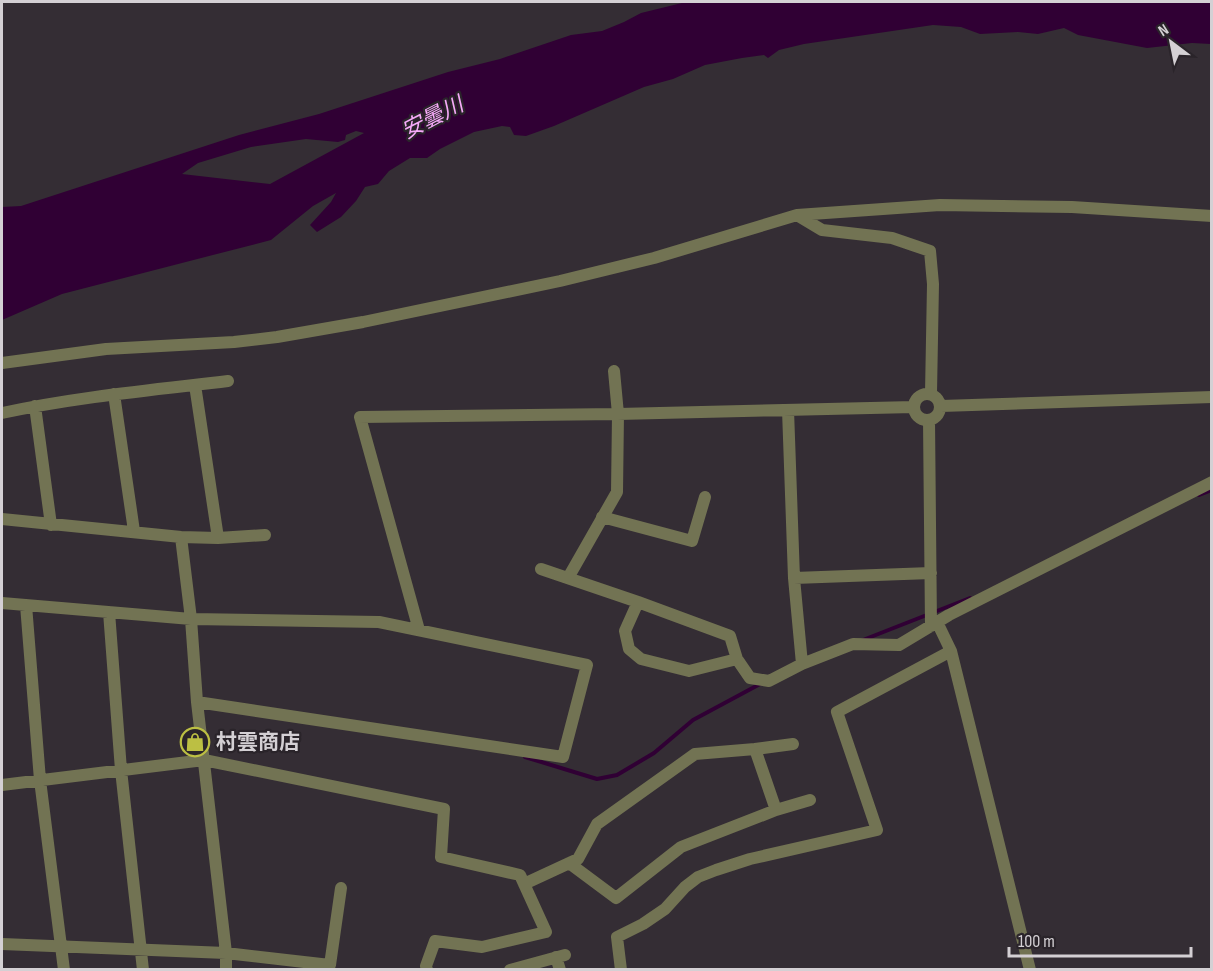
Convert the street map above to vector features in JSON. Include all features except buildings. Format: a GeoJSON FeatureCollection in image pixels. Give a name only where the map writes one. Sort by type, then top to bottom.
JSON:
{"type":"FeatureCollection","features":[{"type":"Feature","properties":{"kind":"street"},"geometry":{"type":"LineString","coordinates":[[2,363],[106,349],[256,339],[363,322],[560,281],[654,258],[797,215],[940,205],[1072,207],[1212,216]]}},
{"type":"Feature","properties":{"kind":"street"},"geometry":{"type":"LineString","coordinates":[[797,215],[822,230],[892,238],[930,251],[933,284],[931,393]]}},
{"type":"Feature","properties":{"kind":"street"},"geometry":{"type":"LineString","coordinates":[[568,578],[617,492],[618,414],[614,371]]}},
{"type":"Feature","properties":{"kind":"street"},"geometry":{"type":"LineString","coordinates":[[2,413],[114,394],[228,381]]}},
{"type":"Feature","properties":{"kind":"street"},"geometry":{"type":"LineString","coordinates":[[195,385],[218,538]]}},
{"type":"Feature","properties":{"kind":"street"},"geometry":{"type":"LineString","coordinates":[[931,393],[938,398],[941,406],[939,414],[929,420],[917,416],[914,407],[919,396],[931,393]]}},
{"type":"Feature","properties":{"kind":"street"},"geometry":{"type":"LineString","coordinates":[[114,394],[135,531]]}},
{"type":"Feature","properties":{"kind":"street"},"geometry":{"type":"LineString","coordinates":[[941,406],[1212,397]]}},
{"type":"Feature","properties":{"kind":"street"},"geometry":{"type":"LineString","coordinates":[[35,406],[51,525]]}},
{"type":"Feature","properties":{"kind":"street"},"geometry":{"type":"LineString","coordinates":[[419,630],[360,417],[914,407]]}},
{"type":"Feature","properties":{"kind":"street"},"geometry":{"type":"LineString","coordinates":[[788,410],[794,578],[802,664]]}},
{"type":"Feature","properties":{"kind":"street"},"geometry":{"type":"LineString","coordinates":[[929,420],[934,624],[951,651],[1030,969]]}},
{"type":"Feature","properties":{"kind":"street"},"geometry":{"type":"LineString","coordinates":[[541,569],[730,636],[737,659],[750,678],[769,681],[802,664],[853,644],[899,645],[934,624],[1212,482]]}},
{"type":"Feature","properties":{"kind":"street"},"geometry":{"type":"LineString","coordinates":[[602,517],[692,542],[705,497]]}},
{"type":"Feature","properties":{"kind":"street"},"geometry":{"type":"LineString","coordinates":[[2,519],[181,537],[218,538],[266,535]]}},
{"type":"Feature","properties":{"kind":"street"},"geometry":{"type":"LineString","coordinates":[[181,537],[196,702],[226,969]]}},
{"type":"Feature","properties":{"kind":"street"},"geometry":{"type":"LineString","coordinates":[[794,578],[931,573]]}},
{"type":"Feature","properties":{"kind":"street"},"geometry":{"type":"LineString","coordinates":[[639,602],[625,631],[628,649],[641,659],[689,671],[737,659]]}},
{"type":"Feature","properties":{"kind":"street"},"geometry":{"type":"LineString","coordinates":[[2,603],[190,619],[379,622],[587,665],[563,757],[196,702]]}},
{"type":"Feature","properties":{"kind":"street"},"geometry":{"type":"LineString","coordinates":[[26,605],[40,780],[64,969]]}},
{"type":"Feature","properties":{"kind":"street"},"geometry":{"type":"LineString","coordinates":[[109,612],[121,770],[143,969]]}},
{"type":"Feature","properties":{"kind":"street"},"geometry":{"type":"LineString","coordinates":[[621,969],[617,937],[643,924],[665,909],[685,887],[698,877],[750,859],[877,830],[837,712],[951,651]]}},
{"type":"Feature","properties":{"kind":"street"},"geometry":{"type":"LineString","coordinates":[[524,884],[578,859],[597,824],[695,754],[793,744]]}},
{"type":"Feature","properties":{"kind":"street"},"geometry":{"type":"LineString","coordinates":[[755,749],[776,810]]}},
{"type":"Feature","properties":{"kind":"street"},"geometry":{"type":"LineString","coordinates":[[2,784],[204,760],[444,809],[441,857],[520,875],[546,932],[482,948],[435,941],[427,969]]}},
{"type":"Feature","properties":{"kind":"street"},"geometry":{"type":"LineString","coordinates":[[569,863],[616,898],[681,847],[776,810],[810,800]]}},
{"type":"Feature","properties":{"kind":"street"},"geometry":{"type":"LineString","coordinates":[[2,944],[226,953],[330,965],[341,888]]}},
{"type":"Feature","properties":{"kind":"street"},"geometry":{"type":"LineString","coordinates":[[510,969],[560,956],[560,969]]}},
{"type":"Feature","properties":{"kind":"water","name":"安曇川"},"geometry":{"type":"Polygon","coordinates":[[[686,2],[1211,2],[1211,44],[1192,43],[1147,48],[1078,35],[1064,28],[1038,34],[1018,32],[980,34],[961,27],[933,25],[804,44],[779,50],[768,58],[764,55],[705,65],[673,79],[644,87],[526,136],[514,135],[510,127],[502,126],[474,132],[427,158],[410,158],[389,171],[378,184],[365,187],[341,217],[317,232],[310,225],[336,193],[313,206],[271,240],[62,294],[2,320],[2,207],[21,206],[239,135],[319,114],[571,35],[602,31],[641,13],[686,2]],[[356,131],[346,135],[345,140],[338,142],[306,139],[251,147],[198,163],[182,174],[270,184],[364,133],[356,131]]]}},
{"type":"Feature","properties":{"kind":"waterway"},"geometry":{"type":"LineString","coordinates":[[1199,495],[1212,490]]}},
{"type":"Feature","properties":{"kind":"waterway"},"geometry":{"type":"LineString","coordinates":[[863,640],[970,598]]}},
{"type":"Feature","properties":{"kind":"waterway"},"geometry":{"type":"LineString","coordinates":[[525,757],[597,779],[617,775],[654,753],[693,720],[760,684]]}},
{"type":"Feature","properties":{"kind":"place","name":"村雲商店"},"geometry":{"type":"Point","coordinates":[195,742]}}]}
